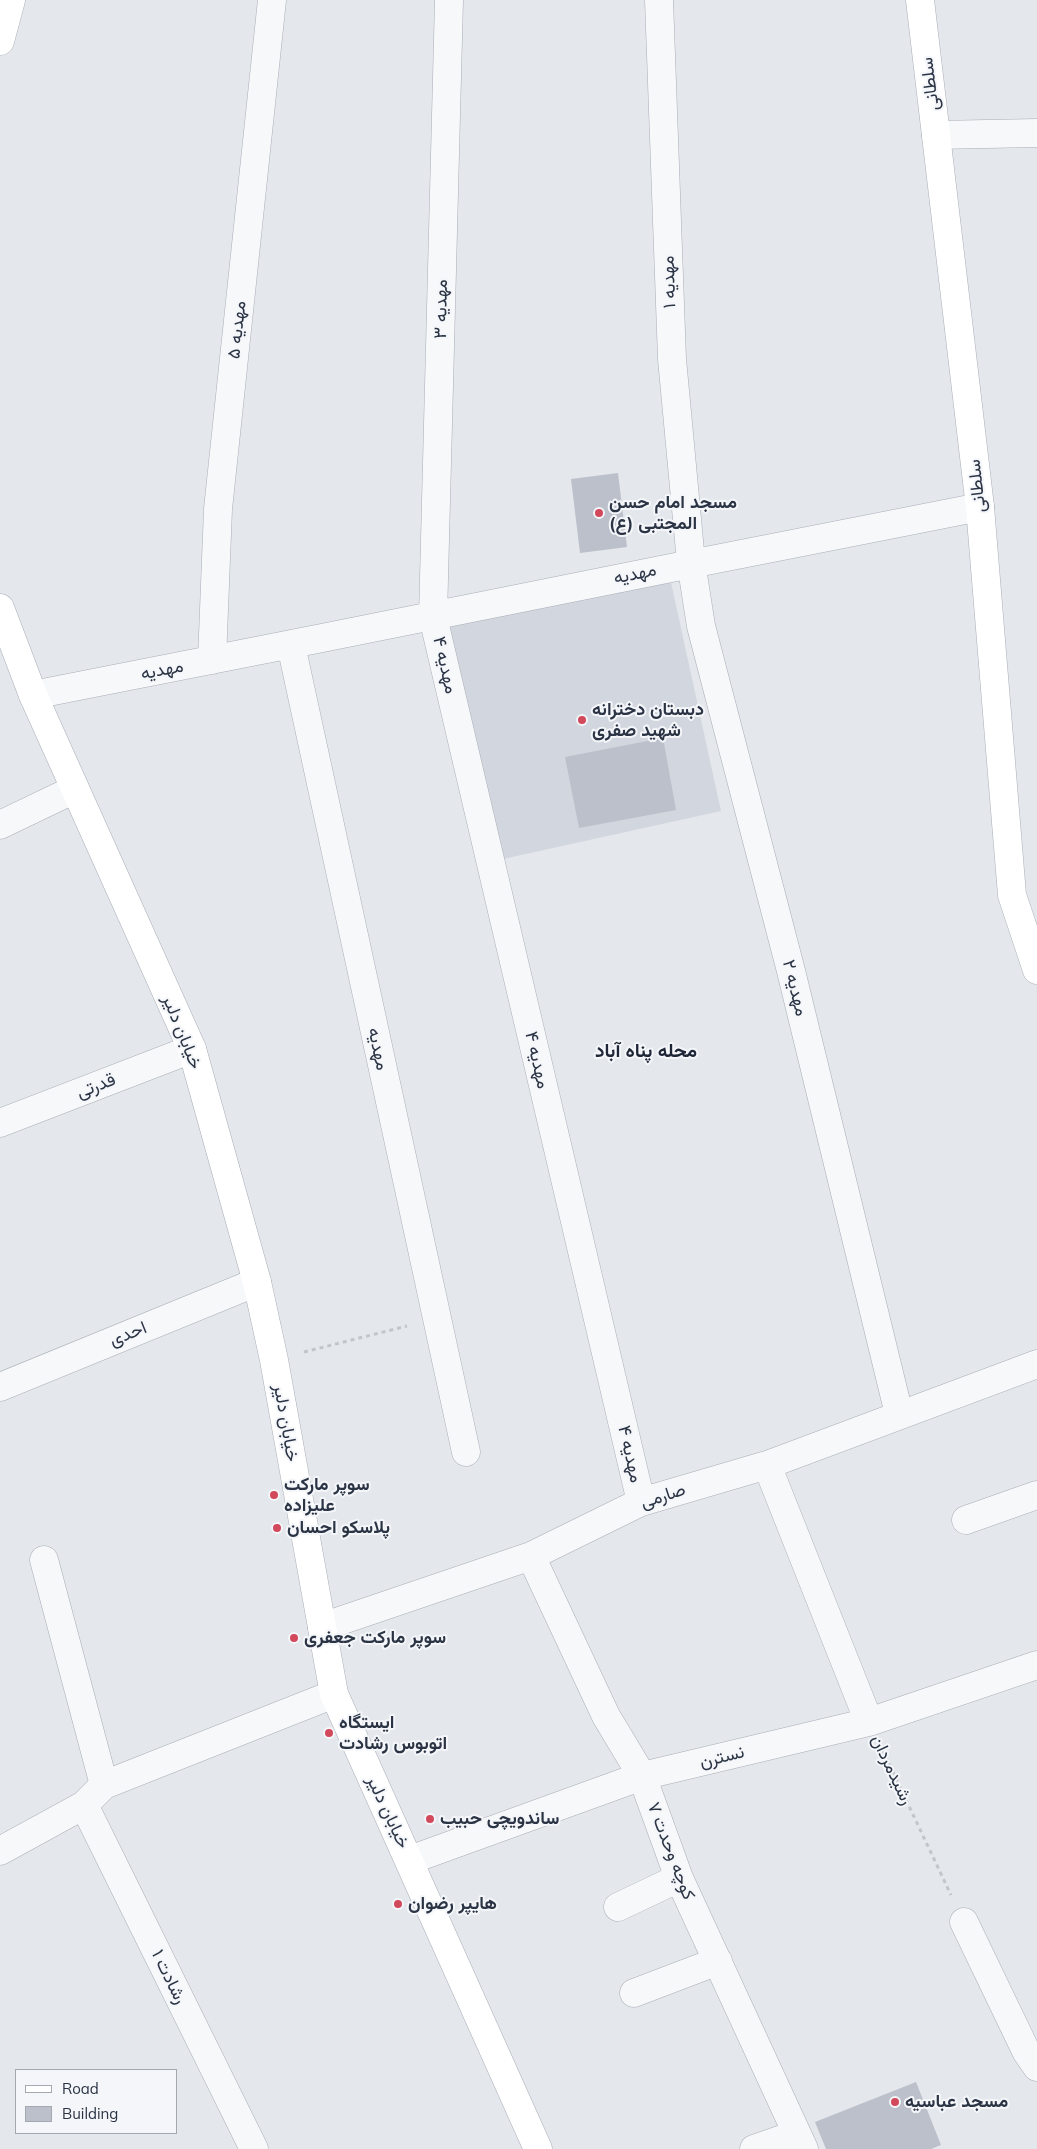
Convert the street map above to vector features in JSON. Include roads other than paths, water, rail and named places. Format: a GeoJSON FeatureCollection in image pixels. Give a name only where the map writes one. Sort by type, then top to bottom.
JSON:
{"type":"FeatureCollection","features":[{"type":"Feature","properties":{"kind":"street"},"geometry":{"type":"LineString","coordinates":[[0,40],[12,0]]}},
{"type":"Feature","properties":{"kind":"street","name":"مهدیه ۵"},"geometry":{"type":"LineString","coordinates":[[212,660],[218,509],[272,0]]}},
{"type":"Feature","properties":{"kind":"street","name":"مهدیه ۳"},"geometry":{"type":"LineString","coordinates":[[433,617],[449,0]]}},
{"type":"Feature","properties":{"kind":"street","name":"مهدیه ۱"},"geometry":{"type":"LineString","coordinates":[[659,0],[672,359],[691,562]]}},
{"type":"Feature","properties":{"kind":"street","name":"سلطانی"},"geometry":{"type":"LineString","coordinates":[[920,0],[980,507],[1012,895],[1037,970]]}},
{"type":"Feature","properties":{"kind":"street"},"geometry":{"type":"LineString","coordinates":[[936,135],[1037,133]]}},
{"type":"Feature","properties":{"kind":"street","name":"مهدیه"},"geometry":{"type":"LineString","coordinates":[[33,695],[433,617],[691,562],[980,507]]}},
{"type":"Feature","properties":{"kind":"street","name":"مهدیه ۲"},"geometry":{"type":"LineString","coordinates":[[691,562],[701,626],[791,971],[899,1414]]}},
{"type":"Feature","properties":{"kind":"street","name":"مهدیه ۴"},"geometry":{"type":"LineString","coordinates":[[433,617],[641,1502]]}},
{"type":"Feature","properties":{"kind":"street","name":"خیابان دلیر"},"geometry":{"type":"LineString","coordinates":[[2,620],[33,695],[192,1049],[257,1282],[274,1360],[334,1694],[538,2149]]}},
{"type":"Feature","properties":{"kind":"street","name":"مهدیه"},"geometry":{"type":"LineString","coordinates":[[291,645],[466,1452]]}},
{"type":"Feature","properties":{"kind":"street"},"geometry":{"type":"LineString","coordinates":[[0,825],[75,789]]}},
{"type":"Feature","properties":{"kind":"street","name":"قدرتی"},"geometry":{"type":"LineString","coordinates":[[0,1123],[192,1049]]}},
{"type":"Feature","properties":{"kind":"street","name":"احدی"},"geometry":{"type":"LineString","coordinates":[[0,1387],[257,1282]]}},
{"type":"Feature","properties":{"kind":"street","name":"صارمی"},"geometry":{"type":"LineString","coordinates":[[322,1627],[531,1556],[641,1502],[767,1465],[899,1414],[1037,1364]]}},
{"type":"Feature","properties":{"kind":"street","name":"رشیدمردان"},"geometry":{"type":"LineString","coordinates":[[767,1465],[869,1722]]}},
{"type":"Feature","properties":{"kind":"street"},"geometry":{"type":"LineString","coordinates":[[966,1520],[1037,1495]]}},
{"type":"Feature","properties":{"kind":"street","name":"کوچه وحدت ۷"},"geometry":{"type":"LineString","coordinates":[[531,1556],[606,1716],[642,1776],[679,1878],[800,2142]]}},
{"type":"Feature","properties":{"kind":"street"},"geometry":{"type":"LineString","coordinates":[[44,1560],[104,1785]]}},
{"type":"Feature","properties":{"kind":"street","name":"نسترن"},"geometry":{"type":"LineString","coordinates":[[410,1860],[642,1776],[869,1722],[1037,1665]]}},
{"type":"Feature","properties":{"kind":"street"},"geometry":{"type":"LineString","coordinates":[[0,1851],[84,1805],[104,1785],[334,1694]]}},
{"type":"Feature","properties":{"kind":"street","name":"رشادت ۱"},"geometry":{"type":"LineString","coordinates":[[84,1805],[254,2149]]}},
{"type":"Feature","properties":{"kind":"street"},"geometry":{"type":"LineString","coordinates":[[618,1907],[679,1878]]}},
{"type":"Feature","properties":{"kind":"street"},"geometry":{"type":"LineString","coordinates":[[964,1922],[1026,2051],[1037,2067]]}},
{"type":"Feature","properties":{"kind":"street"},"geometry":{"type":"LineString","coordinates":[[634,1993],[718,1961]]}},
{"type":"Feature","properties":{"kind":"street"},"geometry":{"type":"LineString","coordinates":[[754,2149],[800,2142]]}},
{"type":"Feature","properties":{"kind":"place","name":"مسجد امام حسن المجتبی (ع)"},"geometry":{"type":"Point","coordinates":[599,513]}},
{"type":"Feature","properties":{"kind":"place","name":"دبستان دخترانه شهید صفری"},"geometry":{"type":"Point","coordinates":[582,720]}},
{"type":"Feature","properties":{"kind":"place","name":"سوپر مارکت علیزاده"},"geometry":{"type":"Point","coordinates":[274,1495]}},
{"type":"Feature","properties":{"kind":"place","name":"پلاسکو احسان"},"geometry":{"type":"Point","coordinates":[277,1528]}},
{"type":"Feature","properties":{"kind":"place","name":"سوپر مارکت جعفری"},"geometry":{"type":"Point","coordinates":[294,1638]}},
{"type":"Feature","properties":{"kind":"place","name":"ایستگاه اتوبوس رشادت"},"geometry":{"type":"Point","coordinates":[329,1733]}},
{"type":"Feature","properties":{"kind":"place","name":"ساندویچی حبیب"},"geometry":{"type":"Point","coordinates":[430,1819]}},
{"type":"Feature","properties":{"kind":"place","name":"هایپر رضوان"},"geometry":{"type":"Point","coordinates":[398,1904]}},
{"type":"Feature","properties":{"kind":"place","name":"مسجد عباسیه"},"geometry":{"type":"Point","coordinates":[895,2102]}},
{"type":"Feature","properties":{"kind":"district","name":"محله پناه آباد"},"geometry":{"type":"Point","coordinates":[646,1051]}}]}
